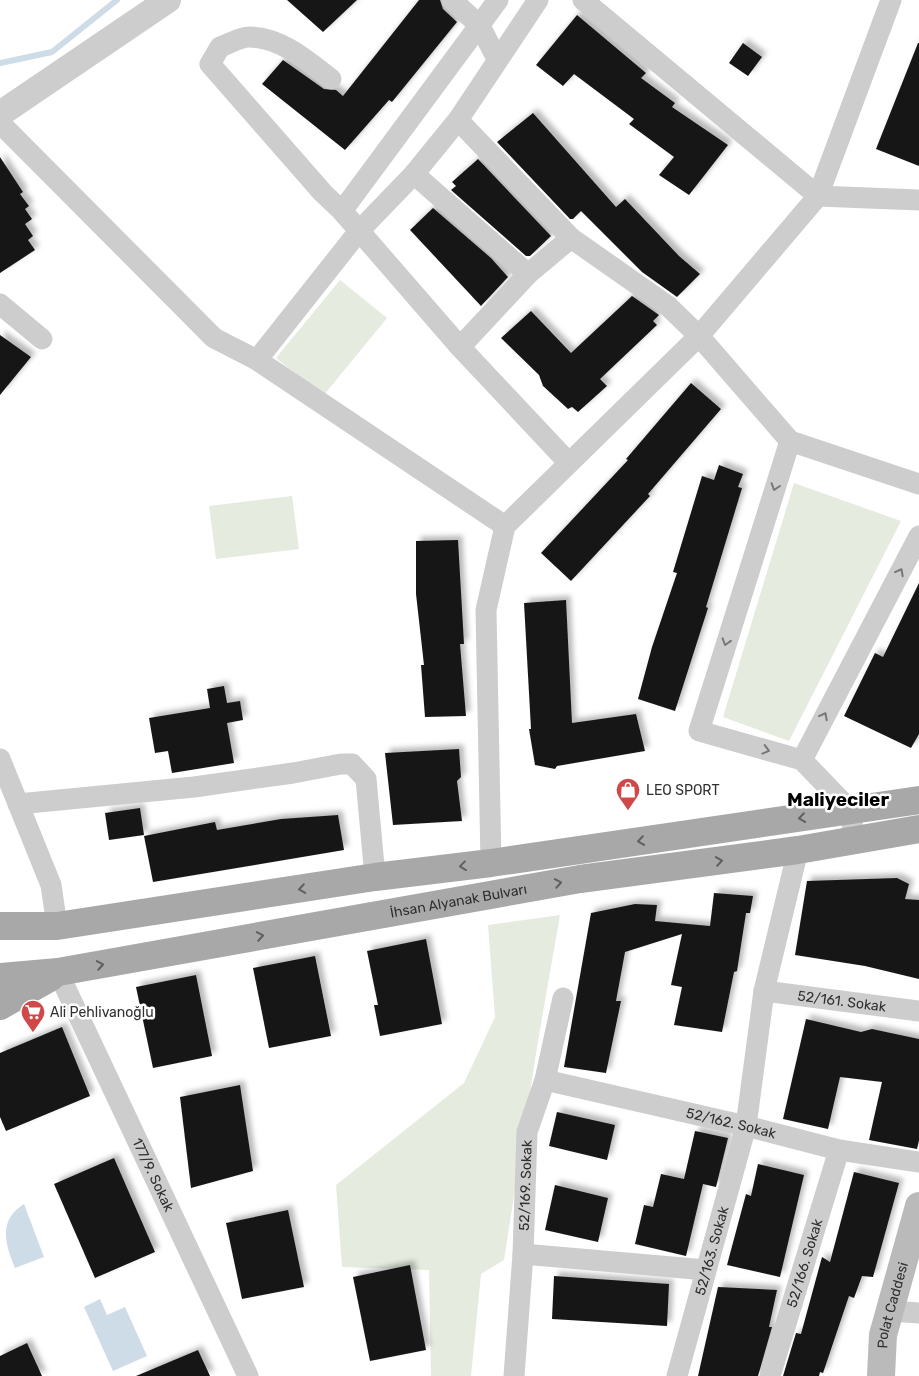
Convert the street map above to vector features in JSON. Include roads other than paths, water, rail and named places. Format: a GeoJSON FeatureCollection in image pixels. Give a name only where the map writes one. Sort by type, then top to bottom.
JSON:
{"type":"FeatureCollection","features":[{"type":"Feature","properties":{"kind":"main road"},"geometry":{"type":"LineString","coordinates":[[0,926],[57,926],[375,878],[491,863],[919,800]]}},
{"type":"Feature","properties":{"kind":"main road","name":"İhsan Alyanak Bulvarı"},"geometry":{"type":"LineString","coordinates":[[0,978],[58,972],[580,879],[798,850],[919,829]]}},
{"type":"Feature","properties":{"kind":"main road"},"geometry":{"type":"LineString","coordinates":[[0,1006],[58,972]]}},
{"type":"Feature","properties":{"kind":"main road","name":"Polat Caddesi"},"geometry":{"type":"LineString","coordinates":[[881,1376],[883,1335],[919,1206]]}},
{"type":"Feature","properties":{"kind":"street"},"geometry":{"type":"LineString","coordinates":[[0,114],[168,0]]}},
{"type":"Feature","properties":{"kind":"street"},"geometry":{"type":"LineString","coordinates":[[452,0],[480,26],[497,59]]}},
{"type":"Feature","properties":{"kind":"street"},"geometry":{"type":"LineString","coordinates":[[342,211],[498,0]]}},
{"type":"Feature","properties":{"kind":"street"},"geometry":{"type":"LineString","coordinates":[[257,360],[359,231],[414,174],[458,120],[538,0]]}},
{"type":"Feature","properties":{"kind":"street"},"geometry":{"type":"LineString","coordinates":[[583,0],[818,196],[919,200]]}},
{"type":"Feature","properties":{"kind":"street"},"geometry":{"type":"LineString","coordinates":[[491,863],[486,610],[506,526],[568,462],[699,336],[818,196],[891,0]]}},
{"type":"Feature","properties":{"kind":"street"},"geometry":{"type":"LineString","coordinates":[[331,79],[302,56],[273,41],[261,38],[247,37],[220,47],[210,64],[323,193],[342,211],[460,347],[568,462]]}},
{"type":"Feature","properties":{"kind":"street"},"geometry":{"type":"LineString","coordinates":[[458,120],[571,238],[668,306],[699,336],[790,441],[919,484]]}},
{"type":"Feature","properties":{"kind":"street"},"geometry":{"type":"LineString","coordinates":[[0,123],[214,338],[257,360],[506,526]]}},
{"type":"Feature","properties":{"kind":"street"},"geometry":{"type":"LineString","coordinates":[[414,174],[528,274]]}},
{"type":"Feature","properties":{"kind":"street"},"geometry":{"type":"LineString","coordinates":[[460,347],[528,274],[571,238]]}},
{"type":"Feature","properties":{"kind":"street"},"geometry":{"type":"LineString","coordinates":[[0,304],[42,339]]}},
{"type":"Feature","properties":{"kind":"street"},"geometry":{"type":"LineString","coordinates":[[790,441],[699,731],[802,760],[852,811],[854,840]]}},
{"type":"Feature","properties":{"kind":"street"},"geometry":{"type":"LineString","coordinates":[[802,760],[919,536]]}},
{"type":"Feature","properties":{"kind":"street"},"geometry":{"type":"LineString","coordinates":[[0,759],[51,885],[57,926]]}},
{"type":"Feature","properties":{"kind":"street"},"geometry":{"type":"LineString","coordinates":[[18,804],[194,787],[293,773],[340,764],[352,764],[366,778],[375,878]]}},
{"type":"Feature","properties":{"kind":"street"},"geometry":{"type":"LineString","coordinates":[[746,1126],[764,991],[798,850]]}},
{"type":"Feature","properties":{"kind":"street","name":"177/9. Sokak"},"geometry":{"type":"LineString","coordinates":[[58,972],[248,1376]]}},
{"type":"Feature","properties":{"kind":"street","name":"52/161. Sokak"},"geometry":{"type":"LineString","coordinates":[[764,991],[919,1011]]}},
{"type":"Feature","properties":{"kind":"street","name":"52/169. Sokak"},"geometry":{"type":"LineString","coordinates":[[514,1376],[523,1254],[527,1132],[545,1080],[563,998]]}},
{"type":"Feature","properties":{"kind":"street","name":"52/162. Sokak"},"geometry":{"type":"LineString","coordinates":[[545,1080],[746,1126],[839,1150],[919,1162]]}},
{"type":"Feature","properties":{"kind":"street","name":"52/163. Sokak"},"geometry":{"type":"LineString","coordinates":[[677,1376],[746,1126]]}},
{"type":"Feature","properties":{"kind":"street","name":"52/166. Sokak"},"geometry":{"type":"LineString","coordinates":[[770,1376],[839,1150]]}},
{"type":"Feature","properties":{"kind":"street"},"geometry":{"type":"LineString","coordinates":[[523,1254],[706,1270]]}},
{"type":"Feature","properties":{"kind":"street"},"geometry":{"type":"LineString","coordinates":[[891,1311],[919,1313]]}},
{"type":"Feature","properties":{"kind":"waterway"},"geometry":{"type":"LineString","coordinates":[[0,63],[52,52],[117,0]]}},
{"type":"Feature","properties":{"kind":"place","name":"LEO SPORT"},"geometry":{"type":"Point","coordinates":[628,811]}},
{"type":"Feature","properties":{"kind":"place","name":"Ali Pehlivanoğlu"},"geometry":{"type":"Point","coordinates":[33,1033]}},
{"type":"Feature","properties":{"kind":"district","name":"Maliyeciler"},"geometry":{"type":"Point","coordinates":[838,799]}}]}
